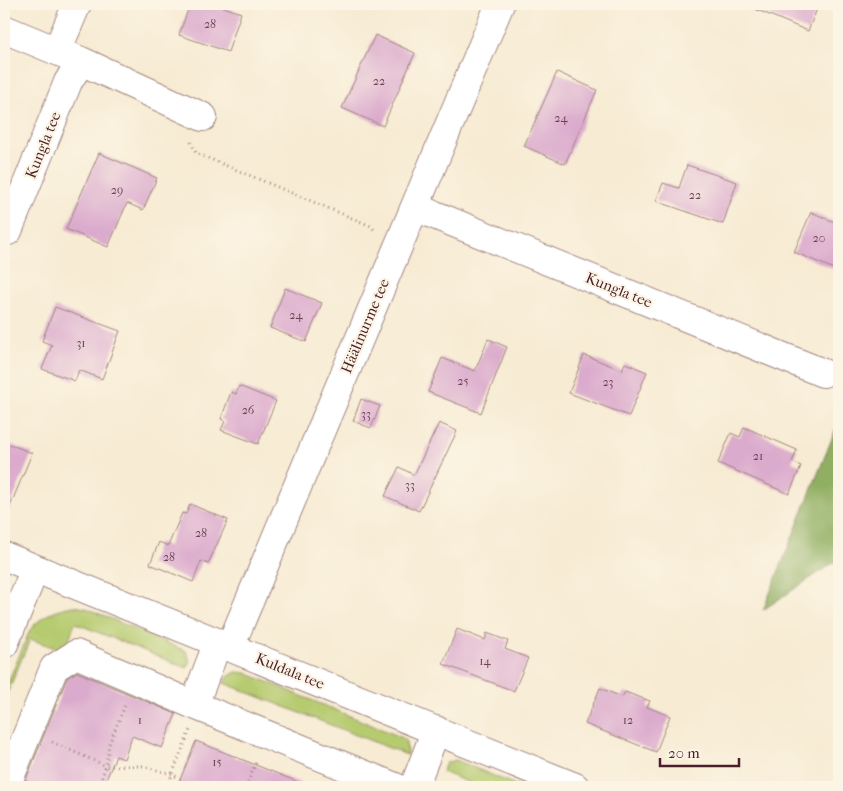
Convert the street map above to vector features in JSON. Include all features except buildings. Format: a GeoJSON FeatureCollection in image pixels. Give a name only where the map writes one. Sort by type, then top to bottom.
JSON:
{"type":"FeatureCollection","features":[{"type":"Feature","properties":{"kind":"street","name":"Kungla tee"},"geometry":{"type":"LineString","coordinates":[[8,231],[68,82],[69,56],[77,4]]}},
{"type":"Feature","properties":{"kind":"street","name":"Häälinurme tee"},"geometry":{"type":"LineString","coordinates":[[194,705],[224,644],[395,255],[500,4]]}},
{"type":"Feature","properties":{"kind":"street"},"geometry":{"type":"LineString","coordinates":[[4,29],[69,56],[203,117]]}},
{"type":"Feature","properties":{"kind":"street","name":"Kungla tee"},"geometry":{"type":"LineString","coordinates":[[415,207],[823,373]]}},
{"type":"Feature","properties":{"kind":"street","name":"Kuldala tee"},"geometry":{"type":"LineString","coordinates":[[4,556],[575,787]]}},
{"type":"Feature","properties":{"kind":"street"},"geometry":{"type":"LineString","coordinates":[[4,644],[35,569]]}},
{"type":"Feature","properties":{"kind":"street"},"geometry":{"type":"LineString","coordinates":[[6,787],[54,668],[76,654],[194,705],[395,787]]}},
{"type":"Feature","properties":{"kind":"street"},"geometry":{"type":"LineString","coordinates":[[414,787],[436,730]]}},
{"type":"Feature","properties":{"kind":"path"},"geometry":{"type":"LineString","coordinates":[[203,117],[191,142],[196,153],[371,226],[395,255]]}},
{"type":"Feature","properties":{"kind":"path"},"geometry":{"type":"LineString","coordinates":[[98,787],[106,766],[109,744],[136,680]]}},
{"type":"Feature","properties":{"kind":"path"},"geometry":{"type":"LineString","coordinates":[[167,787],[193,723],[194,705]]}},
{"type":"Feature","properties":{"kind":"path"},"geometry":{"type":"LineString","coordinates":[[29,731],[106,766],[142,766],[172,774],[194,787]]}},
{"type":"Feature","properties":{"kind":"green space"},"geometry":{"type":"Polygon","coordinates":[[[839,421],[839,559],[763,610],[839,421]]]}},
{"type":"Feature","properties":{"kind":"green space"},"geometry":{"type":"Polygon","coordinates":[[[74,606],[86,608],[186,651],[190,661],[187,668],[75,623],[67,645],[61,650],[30,639],[4,701],[4,692],[30,630],[50,614],[74,606]]]}},
{"type":"Feature","properties":{"kind":"green space"},"geometry":{"type":"Polygon","coordinates":[[[236,672],[246,673],[403,738],[406,742],[407,755],[224,683],[229,676],[236,672]]]}},
{"type":"Feature","properties":{"kind":"green space"},"geometry":{"type":"Polygon","coordinates":[[[456,760],[520,787],[480,787],[442,772],[446,763],[456,760]]]}}]}
